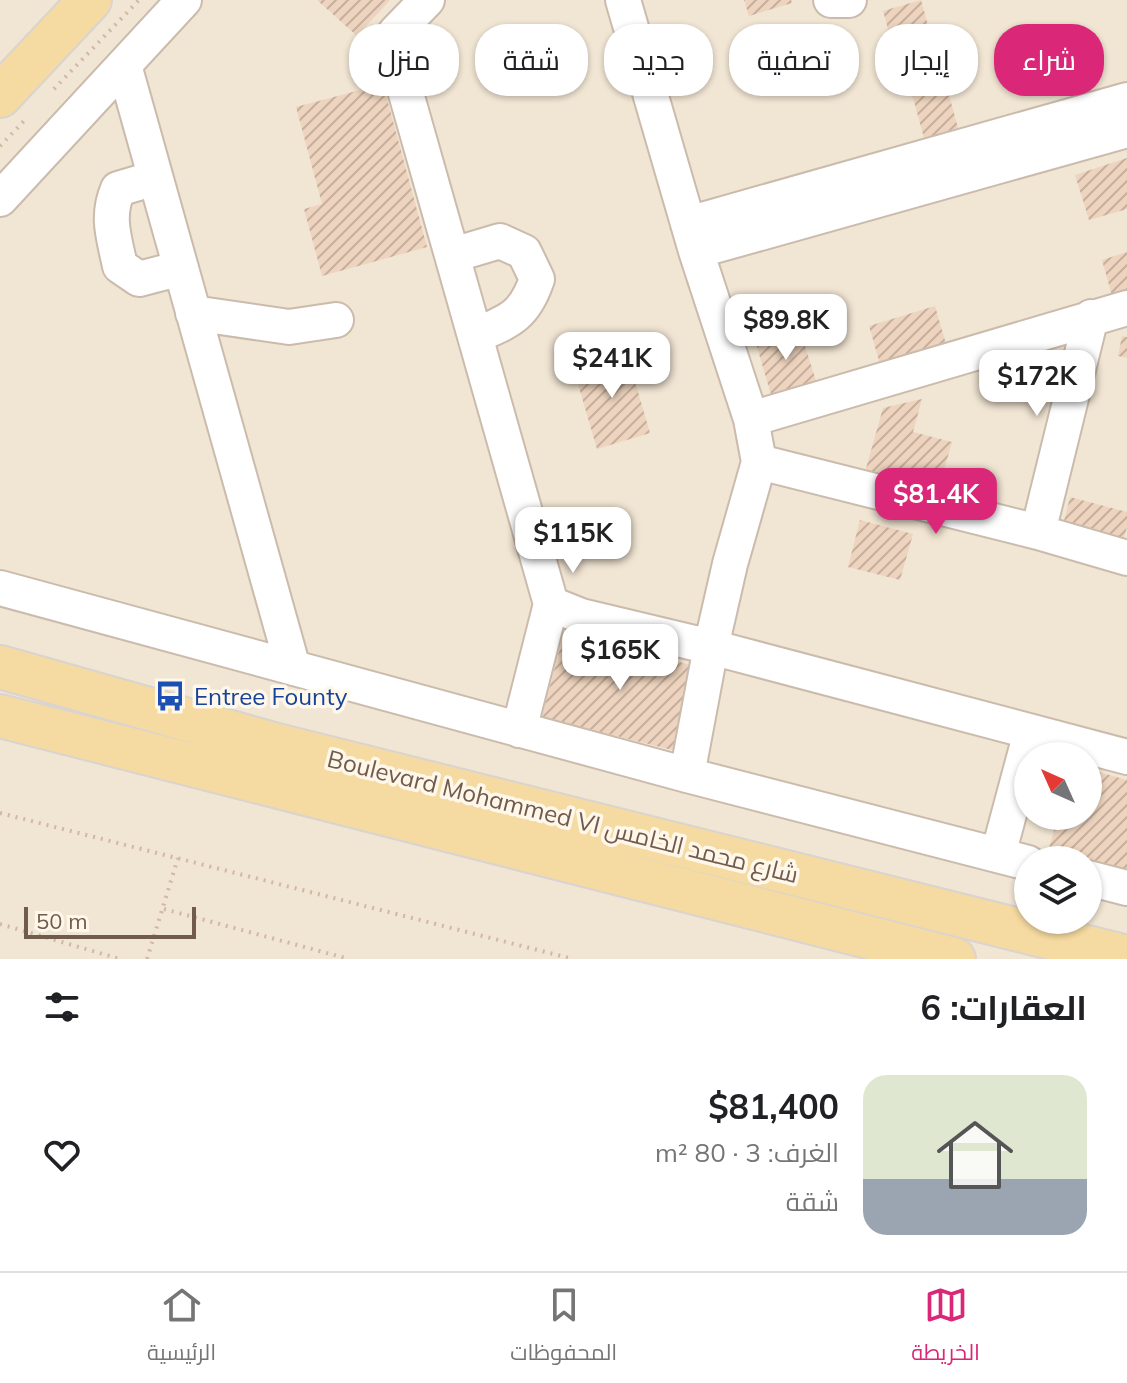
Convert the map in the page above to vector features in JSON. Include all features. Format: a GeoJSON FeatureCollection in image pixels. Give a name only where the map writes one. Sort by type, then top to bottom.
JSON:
{"type":"FeatureCollection","features":[{"type":"Feature","properties":{"kind":"main road"},"geometry":{"type":"LineString","coordinates":[[16,104],[90,0]]}},
{"type":"Feature","properties":{"kind":"main road","name":"Boulevard Mohammed VI شارع محمد الخامس"},"geometry":{"type":"LineString","coordinates":[[0,667],[273,744],[1127,957]]}},
{"type":"Feature","properties":{"kind":"main road","name":"Boulevard Mohammed VI شارع محمد الخامس"},"geometry":{"type":"LineString","coordinates":[[0,716],[954,959]]}},
{"type":"Feature","properties":{"kind":"street"},"geometry":{"type":"LineString","coordinates":[[0,199],[184,0]]}},
{"type":"Feature","properties":{"kind":"street"},"geometry":{"type":"LineString","coordinates":[[427,0],[395,33],[392,44],[551,604],[519,730]]}},
{"type":"Feature","properties":{"kind":"street"},"geometry":{"type":"LineString","coordinates":[[623,0],[692,238],[751,419],[759,462],[730,564],[687,775]]}},
{"type":"Feature","properties":{"kind":"street"},"geometry":{"type":"LineString","coordinates":[[831,0],[849,0]]}},
{"type":"Feature","properties":{"kind":"street"},"geometry":{"type":"LineString","coordinates":[[124,65],[293,668]]}},
{"type":"Feature","properties":{"kind":"street"},"geometry":{"type":"LineString","coordinates":[[692,238],[1127,100]]}},
{"type":"Feature","properties":{"kind":"street"},"geometry":{"type":"LineString","coordinates":[[692,238],[1127,130]]}},
{"type":"Feature","properties":{"kind":"street"},"geometry":{"type":"LineString","coordinates":[[155,178],[118,189],[111,205],[111,224],[120,266],[139,279],[181,268]]}},
{"type":"Feature","properties":{"kind":"street"},"geometry":{"type":"LineString","coordinates":[[453,255],[500,241],[524,252],[537,279],[531,296],[513,319],[475,336]]}},
{"type":"Feature","properties":{"kind":"street"},"geometry":{"type":"LineString","coordinates":[[751,419],[1127,308]]}},
{"type":"Feature","properties":{"kind":"street"},"geometry":{"type":"LineString","coordinates":[[193,313],[289,327],[336,320]]}},
{"type":"Feature","properties":{"kind":"street"},"geometry":{"type":"LineString","coordinates":[[1038,532],[1091,317]]}},
{"type":"Feature","properties":{"kind":"street"},"geometry":{"type":"LineString","coordinates":[[759,462],[1038,532],[1127,558]]}},
{"type":"Feature","properties":{"kind":"street"},"geometry":{"type":"LineString","coordinates":[[0,588],[687,775],[1013,859],[1031,732]]}},
{"type":"Feature","properties":{"kind":"street"},"geometry":{"type":"LineString","coordinates":[[551,604],[581,616],[711,647],[1127,757]]}},
{"type":"Feature","properties":{"kind":"street"},"geometry":{"type":"LineString","coordinates":[[1102,882],[1127,888]]}},
{"type":"Feature","properties":{"kind":"path"},"geometry":{"type":"LineString","coordinates":[[54,89],[139,0]]}},
{"type":"Feature","properties":{"kind":"path"},"geometry":{"type":"LineString","coordinates":[[0,146],[16,104]]}},
{"type":"Feature","properties":{"kind":"path"},"geometry":{"type":"LineString","coordinates":[[0,813],[573,959]]}},
{"type":"Feature","properties":{"kind":"path"},"geometry":{"type":"LineString","coordinates":[[147,959],[178,858]]}},
{"type":"Feature","properties":{"kind":"path"},"geometry":{"type":"LineString","coordinates":[[164,909],[349,959]]}},
{"type":"Feature","properties":{"kind":"path"},"geometry":{"type":"LineString","coordinates":[[0,924],[120,959]]}},
{"type":"Feature","properties":{"kind":"shaded area"},"geometry":{"type":"Polygon","coordinates":[[[0,0],[1127,0],[1127,959],[0,959],[0,0]]]}},
{"type":"Feature","properties":{"kind":"building"},"geometry":{"type":"Polygon","coordinates":[[[317,0],[390,0],[368,24],[349,24],[349,29],[317,0]]]}},
{"type":"Feature","properties":{"kind":"building"},"geometry":{"type":"Polygon","coordinates":[[[744,0],[791,0],[792,3],[749,16],[744,0]]]}},
{"type":"Feature","properties":{"kind":"building"},"geometry":{"type":"Polygon","coordinates":[[[921,0],[928,24],[887,24],[883,11],[921,0]]]}},
{"type":"Feature","properties":{"kind":"building"},"geometry":{"type":"Polygon","coordinates":[[[349,93],[349,96],[386,96],[427,247],[322,276],[304,209],[322,204],[296,107],[349,93]]]}},
{"type":"Feature","properties":{"kind":"building"},"geometry":{"type":"Polygon","coordinates":[[[913,96],[949,96],[958,128],[924,138],[913,96]]]}},
{"type":"Feature","properties":{"kind":"building"},"geometry":{"type":"Polygon","coordinates":[[[1127,158],[1127,209],[1089,220],[1075,175],[1127,158]]]}},
{"type":"Feature","properties":{"kind":"building"},"geometry":{"type":"Polygon","coordinates":[[[1127,252],[1127,299],[1114,303],[1102,260],[1127,252]]]}},
{"type":"Feature","properties":{"kind":"building"},"geometry":{"type":"Polygon","coordinates":[[[935,306],[946,344],[880,364],[869,326],[935,306]]]}},
{"type":"Feature","properties":{"kind":"building"},"geometry":{"type":"Polygon","coordinates":[[[798,324],[818,387],[773,401],[754,337],[798,324]]]}},
{"type":"Feature","properties":{"kind":"building"},"geometry":{"type":"Polygon","coordinates":[[[1122,336],[1127,337],[1127,358],[1118,356],[1122,336]]]}},
{"type":"Feature","properties":{"kind":"building"},"geometry":{"type":"Polygon","coordinates":[[[626,351],[650,433],[597,449],[573,367],[626,351]]]}},
{"type":"Feature","properties":{"kind":"building"},"geometry":{"type":"Polygon","coordinates":[[[922,399],[913,432],[952,442],[938,491],[865,472],[883,408],[922,399]]]}},
{"type":"Feature","properties":{"kind":"building"},"geometry":{"type":"Polygon","coordinates":[[[1070,497],[1127,512],[1122,545],[1062,529],[1070,497]]]}},
{"type":"Feature","properties":{"kind":"building"},"geometry":{"type":"Polygon","coordinates":[[[860,520],[913,534],[900,580],[848,567],[860,520]]]}},
{"type":"Feature","properties":{"kind":"building"},"geometry":{"type":"Polygon","coordinates":[[[564,632],[698,667],[676,751],[542,717],[564,632]]]}},
{"type":"Feature","properties":{"kind":"building"},"geometry":{"type":"Polygon","coordinates":[[[1102,773],[1127,780],[1127,869],[1102,862],[1102,846],[1050,846],[1054,830],[1102,830],[1102,773]]]}},
{"type":"Feature","properties":{"kind":"place","name":"Entree Founty"},"geometry":{"type":"Point","coordinates":[170,696]}}]}
